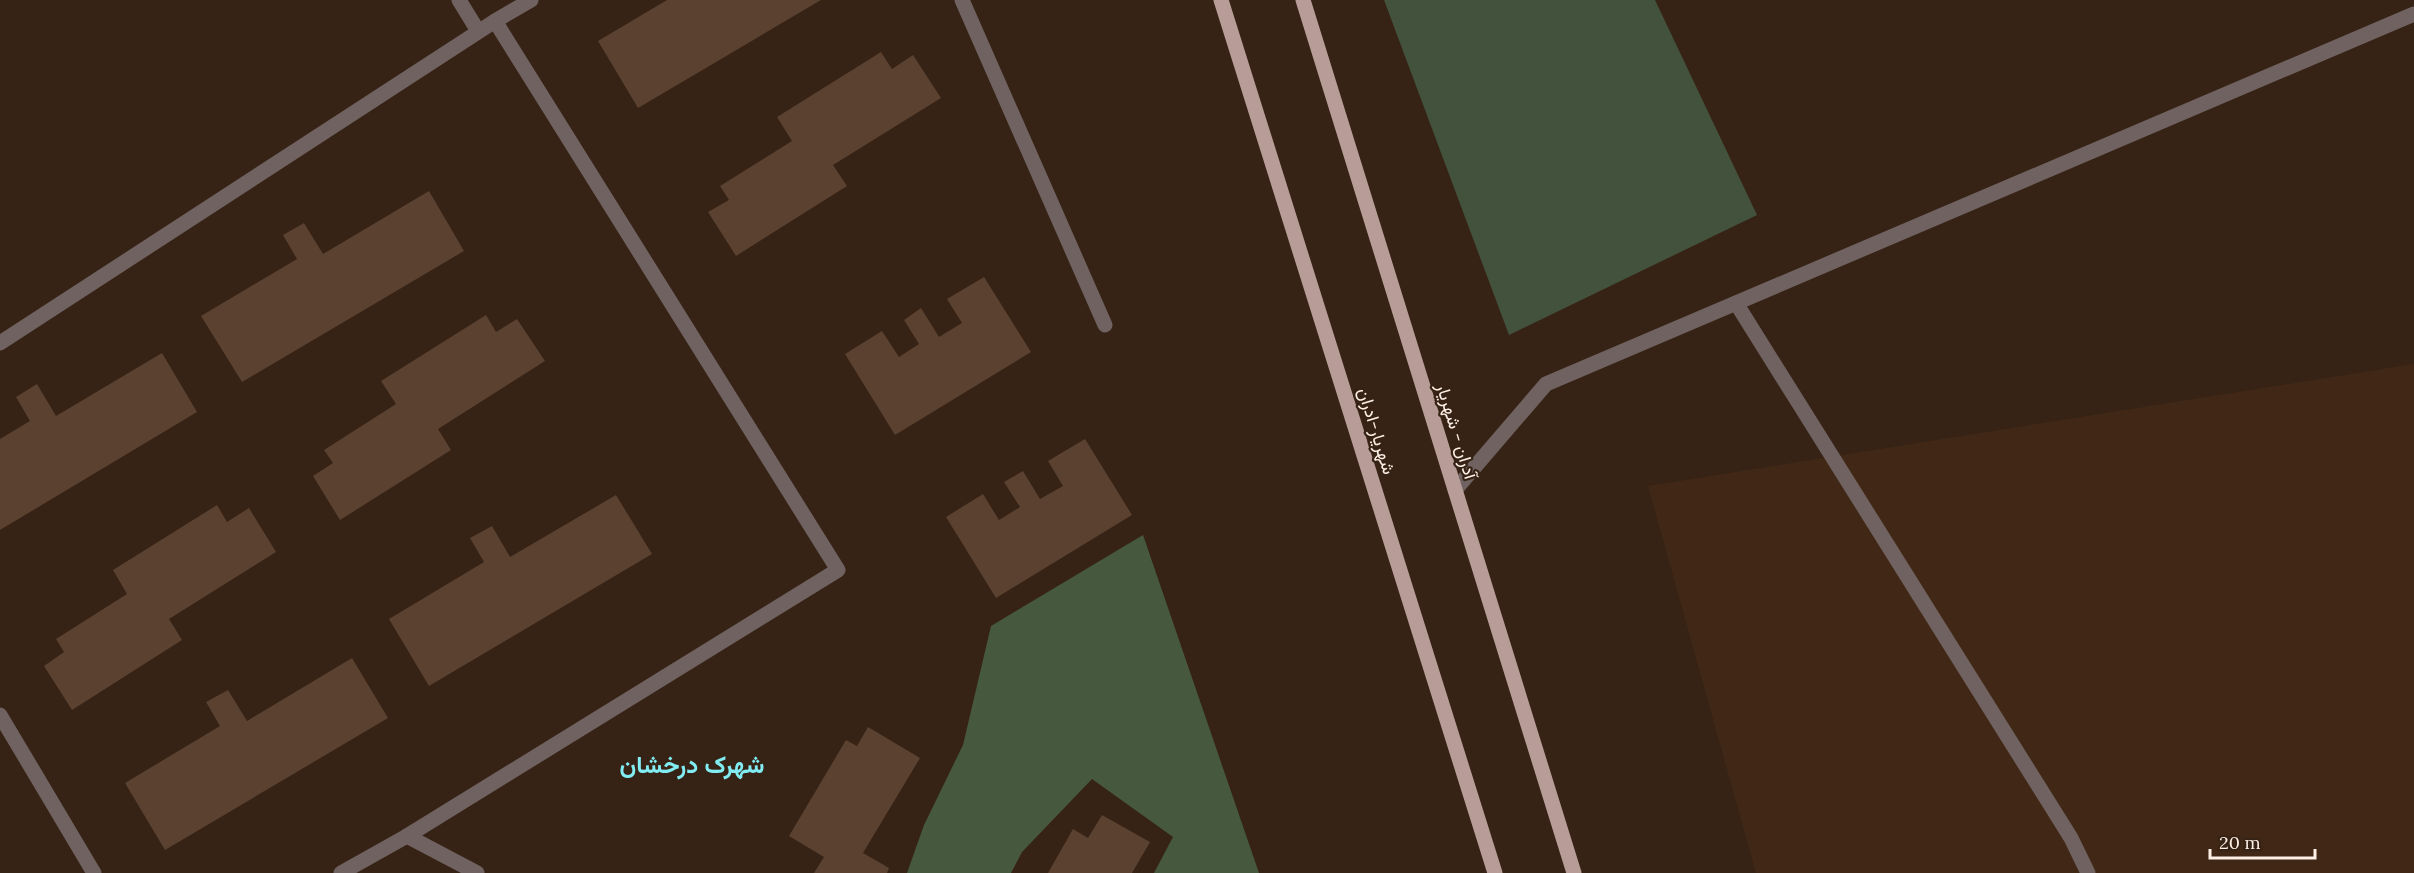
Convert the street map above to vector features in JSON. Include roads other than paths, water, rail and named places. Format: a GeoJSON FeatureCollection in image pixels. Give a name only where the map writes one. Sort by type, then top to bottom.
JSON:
{"type":"FeatureCollection","features":[{"type":"Feature","properties":{"kind":"main road","name":"شهریار-ادران"},"geometry":{"type":"LineString","coordinates":[[1221,0],[1495,873]]}},
{"type":"Feature","properties":{"kind":"main road","name":"آدران - شهریار"},"geometry":{"type":"LineString","coordinates":[[1303,0],[1575,873]]}},
{"type":"Feature","properties":{"kind":"street"},"geometry":{"type":"LineString","coordinates":[[459,0],[478,31]]}},
{"type":"Feature","properties":{"kind":"street"},"geometry":{"type":"LineString","coordinates":[[0,343],[478,31],[531,0]]}},
{"type":"Feature","properties":{"kind":"street"},"geometry":{"type":"LineString","coordinates":[[962,0],[1105,325]]}},
{"type":"Feature","properties":{"kind":"street"},"geometry":{"type":"LineString","coordinates":[[1455,490],[1546,384],[2414,14]]}},
{"type":"Feature","properties":{"kind":"street"},"geometry":{"type":"LineString","coordinates":[[340,873],[407,836],[838,570],[495,21]]}},
{"type":"Feature","properties":{"kind":"street"},"geometry":{"type":"LineString","coordinates":[[1736,303],[2065,828],[2088,873]]}},
{"type":"Feature","properties":{"kind":"street"},"geometry":{"type":"LineString","coordinates":[[0,715],[94,873]]}},
{"type":"Feature","properties":{"kind":"street"},"geometry":{"type":"LineString","coordinates":[[407,836],[477,873]]}},
{"type":"Feature","properties":{"kind":"district","name":"شهرک درخشان"},"geometry":{"type":"Point","coordinates":[692,764]}}]}
